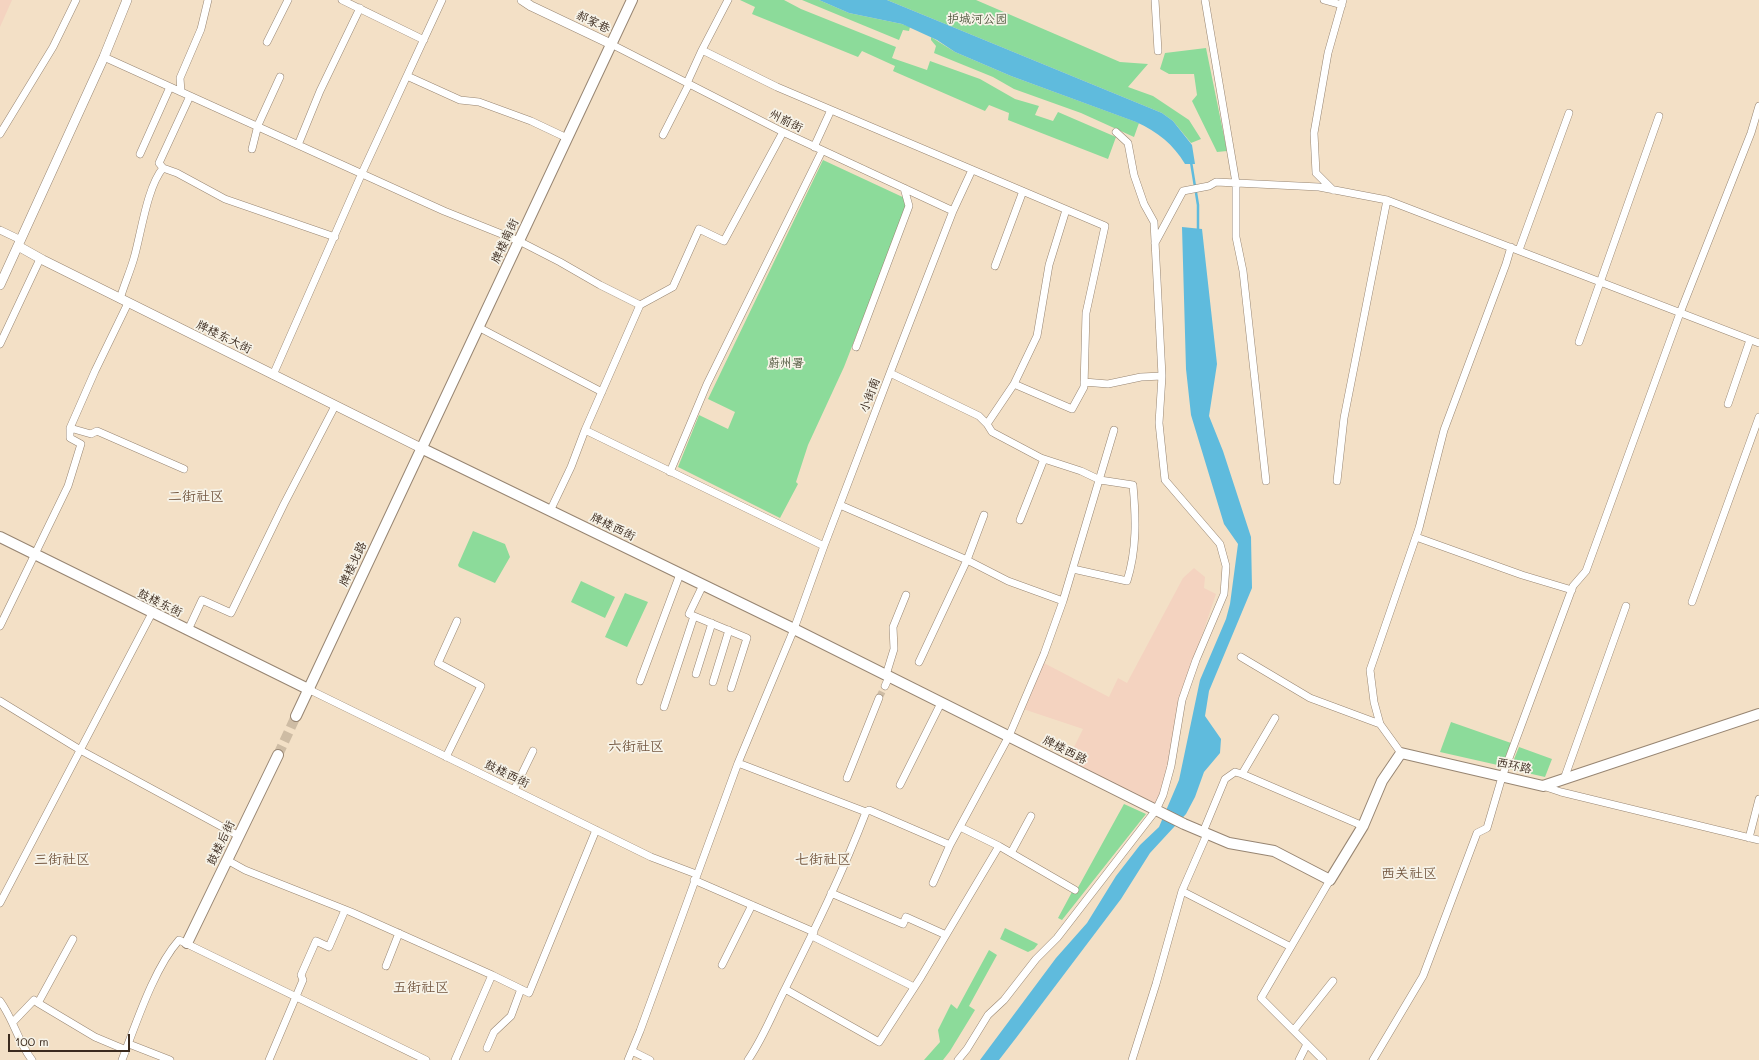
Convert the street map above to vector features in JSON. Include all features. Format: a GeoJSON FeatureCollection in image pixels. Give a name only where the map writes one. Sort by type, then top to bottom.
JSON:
{"type":"FeatureCollection","features":[{"type":"Feature","properties":{"kind":"main road","name":"牌楼南街"},"geometry":{"type":"LineString","coordinates":[[421,448],[632,0]]}},
{"type":"Feature","properties":{"kind":"main road","name":"牌楼西街"},"geometry":{"type":"LineString","coordinates":[[421,448],[794,629]]}},
{"type":"Feature","properties":{"kind":"main road","name":"牌楼北路"},"geometry":{"type":"LineString","coordinates":[[310,690],[421,448]]}},
{"type":"Feature","properties":{"kind":"main road","name":"鼓楼东街"},"geometry":{"type":"LineString","coordinates":[[0,537],[310,690]]}},
{"type":"Feature","properties":{"kind":"main road","name":"牌楼西路"},"geometry":{"type":"LineString","coordinates":[[794,629],[1184,824],[1229,843],[1274,851],[1330,880]]}},
{"type":"Feature","properties":{"kind":"main road"},"geometry":{"type":"LineString","coordinates":[[296,716],[310,690]]}},
{"type":"Feature","properties":{"kind":"main road","name":"西环路"},"geometry":{"type":"LineString","coordinates":[[1401,752],[1543,786],[1759,714]]}},
{"type":"Feature","properties":{"kind":"main road"},"geometry":{"type":"LineString","coordinates":[[1330,880],[1363,826],[1382,781],[1401,752]]}},
{"type":"Feature","properties":{"kind":"main road","name":"鼓楼后街"},"geometry":{"type":"LineString","coordinates":[[187,943],[278,755]]}},
{"type":"Feature","properties":{"kind":"street"},"geometry":{"type":"LineString","coordinates":[[0,134],[53,47],[76,0]]}},
{"type":"Feature","properties":{"kind":"street"},"geometry":{"type":"LineString","coordinates":[[0,285],[104,57],[127,0]]}},
{"type":"Feature","properties":{"kind":"street"},"geometry":{"type":"LineString","coordinates":[[181,92],[180,78],[201,29],[208,0]]}},
{"type":"Feature","properties":{"kind":"street"},"geometry":{"type":"LineString","coordinates":[[267,42],[288,0]]}},
{"type":"Feature","properties":{"kind":"street"},"geometry":{"type":"LineString","coordinates":[[342,0],[424,40]]}},
{"type":"Feature","properties":{"kind":"street"},"geometry":{"type":"LineString","coordinates":[[273,374],[362,174],[442,0]]}},
{"type":"Feature","properties":{"kind":"street","name":"郝家巷"},"geometry":{"type":"LineString","coordinates":[[522,0],[531,6],[612,44]]}},
{"type":"Feature","properties":{"kind":"street"},"geometry":{"type":"LineString","coordinates":[[663,135],[688,84],[702,50],[728,0]]}},
{"type":"Feature","properties":{"kind":"street"},"geometry":{"type":"LineString","coordinates":[[1155,0],[1158,51]]}},
{"type":"Feature","properties":{"kind":"street"},"geometry":{"type":"LineString","coordinates":[[1205,0],[1236,183],[1236,238],[1243,271],[1266,481]]}},
{"type":"Feature","properties":{"kind":"street"},"geometry":{"type":"LineString","coordinates":[[1324,0],[1342,2],[1328,53],[1314,133],[1316,173],[1333,190]]}},
{"type":"Feature","properties":{"kind":"street"},"geometry":{"type":"LineString","coordinates":[[298,145],[320,92],[360,8]]}},
{"type":"Feature","properties":{"kind":"street","name":"州前街"},"geometry":{"type":"LineString","coordinates":[[612,44],[783,132],[953,211]]}},
{"type":"Feature","properties":{"kind":"street"},"geometry":{"type":"LineString","coordinates":[[702,50],[777,87],[1105,226],[1086,312],[1084,387],[1072,410],[1014,384]]}},
{"type":"Feature","properties":{"kind":"street"},"geometry":{"type":"LineString","coordinates":[[104,57],[258,125],[362,174],[519,241],[640,305]]}},
{"type":"Feature","properties":{"kind":"street"},"geometry":{"type":"LineString","coordinates":[[407,76],[460,100],[479,102],[531,121],[568,138]]}},
{"type":"Feature","properties":{"kind":"street"},"geometry":{"type":"LineString","coordinates":[[252,149],[258,125],[280,78]]}},
{"type":"Feature","properties":{"kind":"street"},"geometry":{"type":"LineString","coordinates":[[140,154],[170,87]]}},
{"type":"Feature","properties":{"kind":"street"},"geometry":{"type":"LineString","coordinates":[[190,96],[159,163],[163,168],[225,199],[335,237]]}},
{"type":"Feature","properties":{"kind":"street"},"geometry":{"type":"LineString","coordinates":[[1373,1060],[1424,976],[1477,833],[1487,828],[1502,777],[1572,590],[1586,571],[1680,313],[1759,106]]}},
{"type":"Feature","properties":{"kind":"street"},"geometry":{"type":"LineString","coordinates":[[814,147],[831,110]]}},
{"type":"Feature","properties":{"kind":"street"},"geometry":{"type":"LineString","coordinates":[[1519,250],[1569,113]]}},
{"type":"Feature","properties":{"kind":"street"},"geometry":{"type":"LineString","coordinates":[[1579,342],[1659,116]]}},
{"type":"Feature","properties":{"kind":"street"},"geometry":{"type":"LineString","coordinates":[[550,511],[571,467],[585,430],[640,305],[673,287],[699,229],[724,241],[783,132]]}},
{"type":"Feature","properties":{"kind":"street"},"geometry":{"type":"LineString","coordinates":[[958,1060],[967,1049],[988,1015],[1004,1000],[1036,959],[1058,938],[1157,810],[1171,766],[1182,700],[1196,660],[1224,594],[1226,566],[1220,544],[1165,480],[1159,423],[1162,376],[1154,222],[1144,204],[1134,174],[1128,143],[1116,132]]}},
{"type":"Feature","properties":{"kind":"street"},"geometry":{"type":"LineString","coordinates":[[670,472],[706,384],[822,151]]}},
{"type":"Feature","properties":{"kind":"street"},"geometry":{"type":"LineString","coordinates":[[120,299],[134,258],[140,229],[156,180],[163,168]]}},
{"type":"Feature","properties":{"kind":"street","name":"小街南"},"geometry":{"type":"LineString","coordinates":[[628,1060],[738,763],[794,629],[890,373],[953,211],[972,170]]}},
{"type":"Feature","properties":{"kind":"street"},"geometry":{"type":"LineString","coordinates":[[1155,244],[1183,191],[1209,186],[1216,182],[1319,187],[1387,200],[1759,343]]}},
{"type":"Feature","properties":{"kind":"street"},"geometry":{"type":"LineString","coordinates":[[856,347],[909,206],[904,188]]}},
{"type":"Feature","properties":{"kind":"street"},"geometry":{"type":"LineString","coordinates":[[995,266],[1023,191]]}},
{"type":"Feature","properties":{"kind":"street"},"geometry":{"type":"LineString","coordinates":[[1337,481],[1344,418],[1387,200]]}},
{"type":"Feature","properties":{"kind":"street"},"geometry":{"type":"LineString","coordinates":[[987,424],[1014,384],[1037,336],[1049,265],[1066,210]]}},
{"type":"Feature","properties":{"kind":"street"},"geometry":{"type":"LineString","coordinates":[[0,230],[20,243]]}},
{"type":"Feature","properties":{"kind":"street","name":"牌楼东大街"},"geometry":{"type":"LineString","coordinates":[[20,243],[40,259],[421,448]]}},
{"type":"Feature","properties":{"kind":"street"},"geometry":{"type":"LineString","coordinates":[[1401,752],[1380,724],[1374,702],[1370,670],[1416,537],[1444,430],[1504,271],[1511,247]]}},
{"type":"Feature","properties":{"kind":"street"},"geometry":{"type":"LineString","coordinates":[[0,344],[40,259]]}},
{"type":"Feature","properties":{"kind":"street"},"geometry":{"type":"LineString","coordinates":[[1,622],[68,486],[80,444],[70,438],[70,428],[95,371],[128,303]]}},
{"type":"Feature","properties":{"kind":"street"},"geometry":{"type":"LineString","coordinates":[[478,327],[602,392]]}},
{"type":"Feature","properties":{"kind":"street"},"geometry":{"type":"LineString","coordinates":[[1728,404],[1750,340]]}},
{"type":"Feature","properties":{"kind":"street"},"geometry":{"type":"LineString","coordinates":[[890,373],[979,416],[992,432],[1044,459],[1081,471],[1100,480],[1133,484],[1136,521],[1135,548],[1127,581],[1073,569]]}},
{"type":"Feature","properties":{"kind":"street"},"geometry":{"type":"LineString","coordinates":[[1084,382],[1108,384],[1141,377],[1162,376]]}},
{"type":"Feature","properties":{"kind":"street"},"geometry":{"type":"LineString","coordinates":[[188,630],[202,600],[231,613],[284,504],[336,406]]}},
{"type":"Feature","properties":{"kind":"street"},"geometry":{"type":"LineString","coordinates":[[1692,602],[1759,417]]}},
{"type":"Feature","properties":{"kind":"street"},"geometry":{"type":"LineString","coordinates":[[70,428],[91,434],[97,431],[184,469]]}},
{"type":"Feature","properties":{"kind":"street"},"geometry":{"type":"LineString","coordinates":[[585,430],[824,546]]}},
{"type":"Feature","properties":{"kind":"street"},"geometry":{"type":"LineString","coordinates":[[934,883],[950,845],[1009,736],[1044,654],[1073,569],[1114,430]]}},
{"type":"Feature","properties":{"kind":"street"},"geometry":{"type":"LineString","coordinates":[[1020,520],[1044,459]]}},
{"type":"Feature","properties":{"kind":"street"},"geometry":{"type":"LineString","coordinates":[[840,505],[967,560],[1008,581],[1063,601]]}},
{"type":"Feature","properties":{"kind":"street"},"geometry":{"type":"LineString","coordinates":[[918,662],[967,560],[984,515]]}},
{"type":"Feature","properties":{"kind":"street"},"geometry":{"type":"LineString","coordinates":[[1416,537],[1522,575],[1572,590]]}},
{"type":"Feature","properties":{"kind":"street"},"geometry":{"type":"LineString","coordinates":[[640,681],[680,574]]}},
{"type":"Feature","properties":{"kind":"street"},"geometry":{"type":"LineString","coordinates":[[703,585],[689,614],[747,638],[731,688]]}},
{"type":"Feature","properties":{"kind":"street"},"geometry":{"type":"LineString","coordinates":[[885,686],[894,649],[892,627],[906,595]]}},
{"type":"Feature","properties":{"kind":"street"},"geometry":{"type":"LineString","coordinates":[[1564,779],[1626,606]]}},
{"type":"Feature","properties":{"kind":"street"},"geometry":{"type":"LineString","coordinates":[[0,903],[82,751],[152,613]]}},
{"type":"Feature","properties":{"kind":"street"},"geometry":{"type":"LineString","coordinates":[[664,707],[694,616]]}},
{"type":"Feature","properties":{"kind":"street"},"geometry":{"type":"LineString","coordinates":[[446,757],[481,686],[438,663],[457,621]]}},
{"type":"Feature","properties":{"kind":"street"},"geometry":{"type":"LineString","coordinates":[[696,674],[712,623]]}},
{"type":"Feature","properties":{"kind":"street"},"geometry":{"type":"LineString","coordinates":[[712,682],[729,630]]}},
{"type":"Feature","properties":{"kind":"street"},"geometry":{"type":"LineString","coordinates":[[1240,657],[1310,698],[1380,724]]}},
{"type":"Feature","properties":{"kind":"street","name":"鼓楼西街"},"geometry":{"type":"LineString","coordinates":[[310,690],[650,857],[813,934],[914,987]]}},
{"type":"Feature","properties":{"kind":"street"},"geometry":{"type":"LineString","coordinates":[[847,778],[879,698]]}},
{"type":"Feature","properties":{"kind":"street"},"geometry":{"type":"LineString","coordinates":[[0,701],[82,751],[239,836]]}},
{"type":"Feature","properties":{"kind":"street"},"geometry":{"type":"LineString","coordinates":[[900,785],[941,703]]}},
{"type":"Feature","properties":{"kind":"street"},"geometry":{"type":"LineString","coordinates":[[1242,774],[1275,718]]}},
{"type":"Feature","properties":{"kind":"street"},"geometry":{"type":"LineString","coordinates":[[514,790],[533,751]]}},
{"type":"Feature","properties":{"kind":"street"},"geometry":{"type":"LineString","coordinates":[[738,763],[866,812],[870,810],[950,845]]}},
{"type":"Feature","properties":{"kind":"street"},"geometry":{"type":"LineString","coordinates":[[1132,1060],[1156,984],[1182,891],[1225,779],[1235,772],[1242,774],[1363,826]]}},
{"type":"Feature","properties":{"kind":"street"},"geometry":{"type":"LineString","coordinates":[[1543,786],[1561,792],[1759,840]]}},
{"type":"Feature","properties":{"kind":"street"},"geometry":{"type":"LineString","coordinates":[[1749,838],[1759,799]]}},
{"type":"Feature","properties":{"kind":"street"},"geometry":{"type":"LineString","coordinates":[[748,1060],[762,1040],[785,988],[813,934],[866,812]]}},
{"type":"Feature","properties":{"kind":"street"},"geometry":{"type":"LineString","coordinates":[[1011,853],[1031,816]]}},
{"type":"Feature","properties":{"kind":"street"},"geometry":{"type":"LineString","coordinates":[[960,827],[999,846],[1075,890]]}},
{"type":"Feature","properties":{"kind":"street"},"geometry":{"type":"LineString","coordinates":[[227,860],[245,870],[399,933],[529,993],[596,830]]}},
{"type":"Feature","properties":{"kind":"street"},"geometry":{"type":"LineString","coordinates":[[785,988],[879,1042],[946,935],[999,846]]}},
{"type":"Feature","properties":{"kind":"street"},"geometry":{"type":"LineString","coordinates":[[1323,1060],[1262,998],[1330,880]]}},
{"type":"Feature","properties":{"kind":"street"},"geometry":{"type":"LineString","coordinates":[[1182,891],[1291,947]]}},
{"type":"Feature","properties":{"kind":"street"},"geometry":{"type":"LineString","coordinates":[[831,893],[903,924],[906,917],[946,935]]}},
{"type":"Feature","properties":{"kind":"street"},"geometry":{"type":"LineString","coordinates":[[722,965],[752,905]]}},
{"type":"Feature","properties":{"kind":"street"},"geometry":{"type":"LineString","coordinates":[[269,1060],[303,980],[301,975],[316,941],[329,947],[345,910]]}},
{"type":"Feature","properties":{"kind":"street"},"geometry":{"type":"LineString","coordinates":[[386,966],[399,933]]}},
{"type":"Feature","properties":{"kind":"street"},"geometry":{"type":"LineString","coordinates":[[38,1003],[73,938]]}},
{"type":"Feature","properties":{"kind":"street"},"geometry":{"type":"LineString","coordinates":[[122,1060],[148,995],[171,949],[179,940],[426,1060]]}},
{"type":"Feature","properties":{"kind":"street"},"geometry":{"type":"LineString","coordinates":[[455,1060],[492,975]]}},
{"type":"Feature","properties":{"kind":"street"},"geometry":{"type":"LineString","coordinates":[[1294,1030],[1333,981]]}},
{"type":"Feature","properties":{"kind":"street"},"geometry":{"type":"LineString","coordinates":[[487,1048],[494,1032],[511,1016],[521,989]]}},
{"type":"Feature","properties":{"kind":"street"},"geometry":{"type":"LineString","coordinates":[[12,1022],[34,1000],[95,1037],[170,1060]]}},
{"type":"Feature","properties":{"kind":"street"},"geometry":{"type":"LineString","coordinates":[[0,1001],[12,1022],[24,1049],[32,1060]]}},
{"type":"Feature","properties":{"kind":"street"},"geometry":{"type":"LineString","coordinates":[[1299,1060],[1307,1044]]}},
{"type":"Feature","properties":{"kind":"street"},"geometry":{"type":"LineString","coordinates":[[632,1051],[650,1060]]}},
{"type":"Feature","properties":{"kind":"shaded area"},"geometry":{"type":"Polygon","coordinates":[[[0,0],[12,0],[0,27],[0,0]]]}},
{"type":"Feature","properties":{"kind":"shaded area"},"geometry":{"type":"Polygon","coordinates":[[[1194,568],[1205,577],[1204,588],[1216,594],[1179,703],[1168,766],[1156,805],[1067,761],[1083,729],[1023,709],[1042,662],[1109,697],[1118,678],[1127,683],[1183,578],[1194,568]]]}},
{"type":"Feature","properties":{"kind":"green space"},"geometry":{"type":"Polygon","coordinates":[[[740,0],[784,0],[801,9],[896,47],[892,58],[927,70],[930,61],[980,79],[1015,99],[1039,106],[1035,115],[1053,121],[1058,112],[1116,137],[1108,159],[1008,120],[1009,113],[989,105],[985,111],[893,71],[895,66],[862,51],[858,57],[752,14],[755,7],[740,0]]]}},
{"type":"Feature","properties":{"kind":"green space"},"geometry":{"type":"Polygon","coordinates":[[[802,0],[819,0],[849,13],[902,24],[910,27],[909,31],[903,30],[899,40],[802,0]]]}},
{"type":"Feature","properties":{"kind":"green space","name":"护城河公园"},"geometry":{"type":"Polygon","coordinates":[[[887,0],[976,0],[1120,62],[1148,64],[1128,87],[1153,96],[1189,120],[1201,139],[1191,143],[1173,121],[1162,113],[887,0]]]}},
{"type":"Feature","properties":{"kind":"green space","name":"护城河公园"},"geometry":{"type":"Polygon","coordinates":[[[931,37],[955,52],[1011,76],[1139,123],[1134,137],[1081,113],[1014,89],[993,77],[934,53],[936,46],[931,40],[931,37]]]}},
{"type":"Feature","properties":{"kind":"green space"},"geometry":{"type":"Polygon","coordinates":[[[1206,48],[1227,151],[1217,152],[1192,101],[1197,95],[1194,74],[1169,74],[1160,69],[1165,53],[1206,48]]]}},
{"type":"Feature","properties":{"kind":"green space","name":"蔚州署"},"geometry":{"type":"Polygon","coordinates":[[[823,160],[909,200],[844,367],[808,445],[796,482],[798,484],[780,518],[678,467],[699,415],[728,429],[735,412],[708,399],[823,160]]]}},
{"type":"Feature","properties":{"kind":"green space"},"geometry":{"type":"Polygon","coordinates":[[[473,531],[505,544],[510,557],[495,583],[459,567],[458,565],[473,531]]]}},
{"type":"Feature","properties":{"kind":"green space"},"geometry":{"type":"Polygon","coordinates":[[[581,581],[615,597],[605,618],[571,602],[581,581]]]}},
{"type":"Feature","properties":{"kind":"green space"},"geometry":{"type":"Polygon","coordinates":[[[625,593],[648,602],[627,647],[605,637],[625,593]]]}},
{"type":"Feature","properties":{"kind":"green space"},"geometry":{"type":"Polygon","coordinates":[[[1451,722],[1511,743],[1502,766],[1440,752],[1451,722]]]}},
{"type":"Feature","properties":{"kind":"green space"},"geometry":{"type":"Polygon","coordinates":[[[1519,747],[1552,759],[1545,777],[1510,769],[1519,747]]]}},
{"type":"Feature","properties":{"kind":"green space"},"geometry":{"type":"Polygon","coordinates":[[[1124,804],[1146,814],[1062,920],[1058,918],[1072,892],[1075,893],[1124,804]]]}},
{"type":"Feature","properties":{"kind":"green space"},"geometry":{"type":"Polygon","coordinates":[[[1005,928],[1038,944],[1034,949],[1028,952],[1000,939],[1005,928]]]}},
{"type":"Feature","properties":{"kind":"green space"},"geometry":{"type":"Polygon","coordinates":[[[989,950],[997,955],[969,1006],[975,1010],[943,1060],[924,1060],[940,1042],[938,1030],[951,1004],[957,1009],[989,950]]]}},
{"type":"Feature","properties":{"kind":"water"},"geometry":{"type":"Polygon","coordinates":[[[819,0],[887,0],[1162,113],[1173,121],[1192,145],[1195,164],[1185,164],[1175,150],[1164,139],[1136,122],[1011,76],[955,52],[937,40],[902,24],[849,13],[819,0]]]}},
{"type":"Feature","properties":{"kind":"water"},"geometry":{"type":"Polygon","coordinates":[[[1182,227],[1202,229],[1217,364],[1209,416],[1223,451],[1251,537],[1252,588],[1209,691],[1205,716],[1221,739],[1220,753],[1204,772],[1195,797],[1186,814],[1150,853],[1121,899],[999,1060],[980,1060],[1056,958],[1087,923],[1116,876],[1140,845],[1159,827],[1179,780],[1200,680],[1226,619],[1230,604],[1238,544],[1224,524],[1191,415],[1186,369],[1182,227]]]}},
{"type":"Feature","properties":{"kind":"waterway"},"geometry":{"type":"LineString","coordinates":[[1191,162],[1198,205],[1198,230]]}},
{"type":"Feature","properties":{"kind":"tunnel"},"geometry":{"type":"LineString","coordinates":[[879,698],[885,686]]}},
{"type":"Feature","properties":{"kind":"tunnel"},"geometry":{"type":"LineString","coordinates":[[278,755],[296,716]]}},
{"type":"Feature","properties":{"kind":"district","name":"二街社区"},"geometry":{"type":"Point","coordinates":[196,497]}},
{"type":"Feature","properties":{"kind":"district","name":"六街社区"},"geometry":{"type":"Point","coordinates":[636,747]}},
{"type":"Feature","properties":{"kind":"district","name":"三街社区"},"geometry":{"type":"Point","coordinates":[62,860]}},
{"type":"Feature","properties":{"kind":"district","name":"七街社区"},"geometry":{"type":"Point","coordinates":[823,860]}},
{"type":"Feature","properties":{"kind":"district","name":"西关社区"},"geometry":{"type":"Point","coordinates":[1409,874]}},
{"type":"Feature","properties":{"kind":"district","name":"五街社区"},"geometry":{"type":"Point","coordinates":[421,988]}}]}
